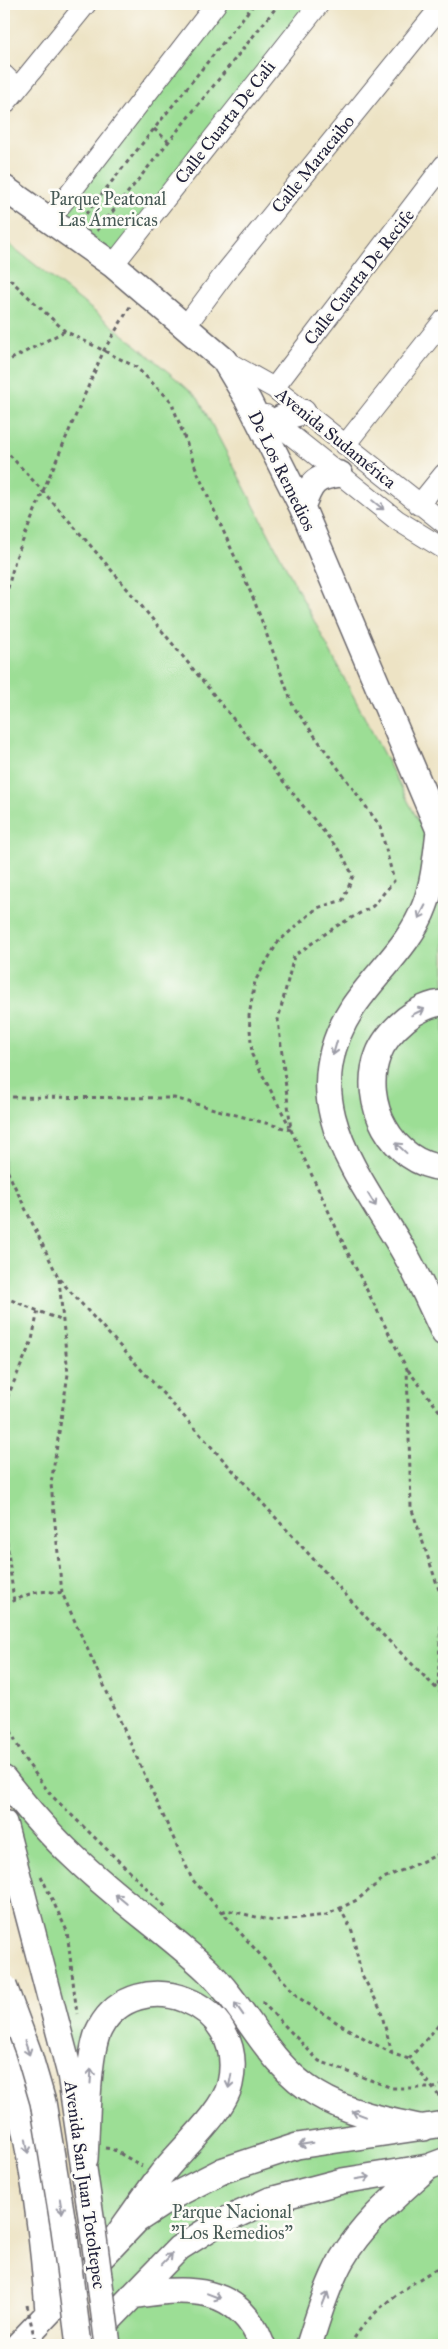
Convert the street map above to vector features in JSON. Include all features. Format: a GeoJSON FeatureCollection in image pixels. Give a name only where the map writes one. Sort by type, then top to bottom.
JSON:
{"type":"FeatureCollection","features":[{"type":"Feature","properties":{"kind":"main road","name":"De Los Remedios"},"geometry":{"type":"LineString","coordinates":[[4,188],[113,265],[224,360],[248,400],[271,431],[442,836]]}},
{"type":"Feature","properties":{"kind":"main road"},"geometry":{"type":"LineString","coordinates":[[271,431],[286,416],[303,412]]}},
{"type":"Feature","properties":{"kind":"main road"},"geometry":{"type":"LineString","coordinates":[[302,507],[315,481],[324,476],[340,474]]}},
{"type":"Feature","properties":{"kind":"main road"},"geometry":{"type":"LineString","coordinates":[[442,836],[425,905],[412,930],[353,1008],[338,1035],[329,1067],[328,1099],[334,1129],[353,1170],[413,1267],[444,1333]]}},
{"type":"Feature","properties":{"kind":"main road"},"geometry":{"type":"LineString","coordinates":[[444,1003],[414,1012],[392,1030],[378,1055],[372,1083],[376,1111],[389,1136],[410,1156],[436,1167],[444,1168]]}},
{"type":"Feature","properties":{"kind":"main road"},"geometry":{"type":"LineString","coordinates":[[4,1780],[42,1826],[75,1859],[207,1971],[229,1995],[271,2055],[294,2077],[316,2094],[366,2116],[434,2126]]}},
{"type":"Feature","properties":{"kind":"main road","name":"Avenida San Juan Totoltepec"},"geometry":{"type":"LineString","coordinates":[[4,1823],[70,2074],[85,2152],[108,2345]]}},
{"type":"Feature","properties":{"kind":"main road"},"geometry":{"type":"LineString","coordinates":[[4,1883],[56,2077],[56,2089],[51,2101],[39,2108],[30,2107],[20,2101]]}},
{"type":"Feature","properties":{"kind":"main road","name":"Avenida San Juan Totoltepec"},"geometry":{"type":"LineString","coordinates":[[4,1986],[28,2051],[43,2102],[64,2229],[79,2345]]}},
{"type":"Feature","properties":{"kind":"main road"},"geometry":{"type":"LineString","coordinates":[[85,2152],[92,2056],[99,2029],[114,2009],[136,1999],[160,1994],[180,1997],[199,2006],[216,2018],[227,2038],[233,2059],[230,2085],[220,2109],[160,2176],[107,2250]]}},
{"type":"Feature","properties":{"kind":"main road"},"geometry":{"type":"LineString","coordinates":[[4,2048],[20,2101],[44,2262],[38,2309]]}},
{"type":"Feature","properties":{"kind":"main road"},"geometry":{"type":"LineString","coordinates":[[18,2345],[38,2309],[107,2250],[137,2220],[177,2194],[224,2170],[297,2146],[434,2126]]}},
{"type":"Feature","properties":{"kind":"main road"},"geometry":{"type":"LineString","coordinates":[[85,2345],[179,2248],[217,2224],[270,2200],[342,2181],[436,2164]]}},
{"type":"Feature","properties":{"kind":"main road"},"geometry":{"type":"LineString","coordinates":[[309,2345],[323,2303],[342,2260],[368,2224],[436,2164]]}},
{"type":"Feature","properties":{"kind":"main road"},"geometry":{"type":"LineString","coordinates":[[132,2296],[186,2289],[214,2294],[239,2309],[257,2331],[262,2345]]}},
{"type":"Feature","properties":{"kind":"street"},"geometry":{"type":"LineString","coordinates":[[50,219],[216,4]]}},
{"type":"Feature","properties":{"kind":"street","name":"Calle Cuarta De Cali"},"geometry":{"type":"LineString","coordinates":[[113,265],[319,4]]}},
{"type":"Feature","properties":{"kind":"street","name":"Calle Maracaibo"},"geometry":{"type":"LineString","coordinates":[[185,327],[225,273],[444,4]]}},
{"type":"Feature","properties":{"kind":"street"},"geometry":{"type":"LineString","coordinates":[[4,105],[10,81],[76,7]]}},
{"type":"Feature","properties":{"kind":"street","name":"Calle Cuarta De Recife"},"geometry":{"type":"LineString","coordinates":[[274,388],[444,165]]}},
{"type":"Feature","properties":{"kind":"street"},"geometry":{"type":"LineString","coordinates":[[345,445],[444,320]]}},
{"type":"Feature","properties":{"kind":"street","name":"Avenida Sudamérica"},"geometry":{"type":"LineString","coordinates":[[224,360],[274,388],[419,506],[444,523]]}},
{"type":"Feature","properties":{"kind":"street","name":"Avenida Sudamérica"},"geometry":{"type":"LineString","coordinates":[[271,431],[340,474],[397,520],[444,550]]}},
{"type":"Feature","properties":{"kind":"street"},"geometry":{"type":"LineString","coordinates":[[419,506],[444,474]]}},
{"type":"Feature","properties":{"kind":"path"},"geometry":{"type":"LineString","coordinates":[[254,4],[81,220],[96,232],[279,4]]}},
{"type":"Feature","properties":{"kind":"path"},"geometry":{"type":"LineString","coordinates":[[154,129],[170,142]]}},
{"type":"Feature","properties":{"kind":"path"},"geometry":{"type":"LineString","coordinates":[[4,274],[65,331],[136,367],[171,401],[198,474],[254,600],[293,706],[380,826],[394,881],[374,906],[335,927],[294,956],[278,1020],[291,1130]]}},
{"type":"Feature","properties":{"kind":"path"},"geometry":{"type":"LineString","coordinates":[[4,604],[15,560],[43,490],[104,350],[141,288]]}},
{"type":"Feature","properties":{"kind":"path"},"geometry":{"type":"LineString","coordinates":[[4,363],[65,331]]}},
{"type":"Feature","properties":{"kind":"path"},"geometry":{"type":"LineString","coordinates":[[4,448],[43,490],[342,854],[353,876],[343,900],[317,908],[278,942],[255,981],[249,1016],[252,1054],[291,1130],[346,1250],[407,1370],[444,1417]]}},
{"type":"Feature","properties":{"kind":"path"},"geometry":{"type":"LineString","coordinates":[[4,1097],[174,1098],[291,1130]]}},
{"type":"Feature","properties":{"kind":"path"},"geometry":{"type":"LineString","coordinates":[[4,1164],[59,1279],[375,1627],[444,1696]]}},
{"type":"Feature","properties":{"kind":"path"},"geometry":{"type":"LineString","coordinates":[[59,1279],[68,1374],[51,1484],[62,1593],[192,1879],[299,1998],[344,2027],[393,2054],[408,2059],[439,2096]]}},
{"type":"Feature","properties":{"kind":"path"},"geometry":{"type":"LineString","coordinates":[[4,1297],[64,1321]]}},
{"type":"Feature","properties":{"kind":"path"},"geometry":{"type":"LineString","coordinates":[[4,1405],[32,1340],[38,1310]]}},
{"type":"Feature","properties":{"kind":"path"},"geometry":{"type":"LineString","coordinates":[[407,1370],[411,1507],[442,1598],[438,1688]]}},
{"type":"Feature","properties":{"kind":"path"},"geometry":{"type":"LineString","coordinates":[[4,1517],[14,1602]]}},
{"type":"Feature","properties":{"kind":"path"},"geometry":{"type":"LineString","coordinates":[[4,1604],[14,1602],[28,1594],[42,1591],[62,1593]]}},
{"type":"Feature","properties":{"kind":"path"},"geometry":{"type":"LineString","coordinates":[[4,1716],[23,1757],[51,1795],[168,1909]]}},
{"type":"Feature","properties":{"kind":"path"},"geometry":{"type":"LineString","coordinates":[[222,1912],[227,1910],[273,1921],[326,1915],[357,1900],[384,1878],[444,1852]]}},
{"type":"Feature","properties":{"kind":"path"},"geometry":{"type":"LineString","coordinates":[[340,1908],[352,1931],[361,1973],[380,2008],[393,2054]]}},
{"type":"Feature","properties":{"kind":"path"},"geometry":{"type":"LineString","coordinates":[[258,1998],[319,2061],[392,2088],[434,2088],[444,2085]]}},
{"type":"Feature","properties":{"kind":"path"},"geometry":{"type":"LineString","coordinates":[[408,2059],[444,2019]]}},
{"type":"Feature","properties":{"kind":"path"},"geometry":{"type":"LineString","coordinates":[[85,2152],[112,2149],[160,2176]]}},
{"type":"Feature","properties":{"kind":"path"},"geometry":{"type":"LineString","coordinates":[[350,2345],[358,2332],[385,2303],[444,2264]]}},
{"type":"Feature","properties":{"kind":"path"},"geometry":{"type":"LineString","coordinates":[[436,2270],[444,2280]]}},
{"type":"Feature","properties":{"kind":"path"},"geometry":{"type":"LineString","coordinates":[[36,2345],[38,2309]]}},
{"type":"Feature","properties":{"kind":"green space","name":"Parque Peatonal Las Ámericas"},"geometry":{"type":"Polygon","coordinates":[[[228,4],[307,4],[113,256],[59,218],[228,4]]]}},
{"type":"Feature","properties":{"kind":"green space","name":"Parque Nacional \"Los Remedios\""},"geometry":{"type":"Polygon","coordinates":[[[4,240],[127,337],[198,398],[444,870],[444,2345],[120,2345],[4,1757],[4,240]]]}}]}
